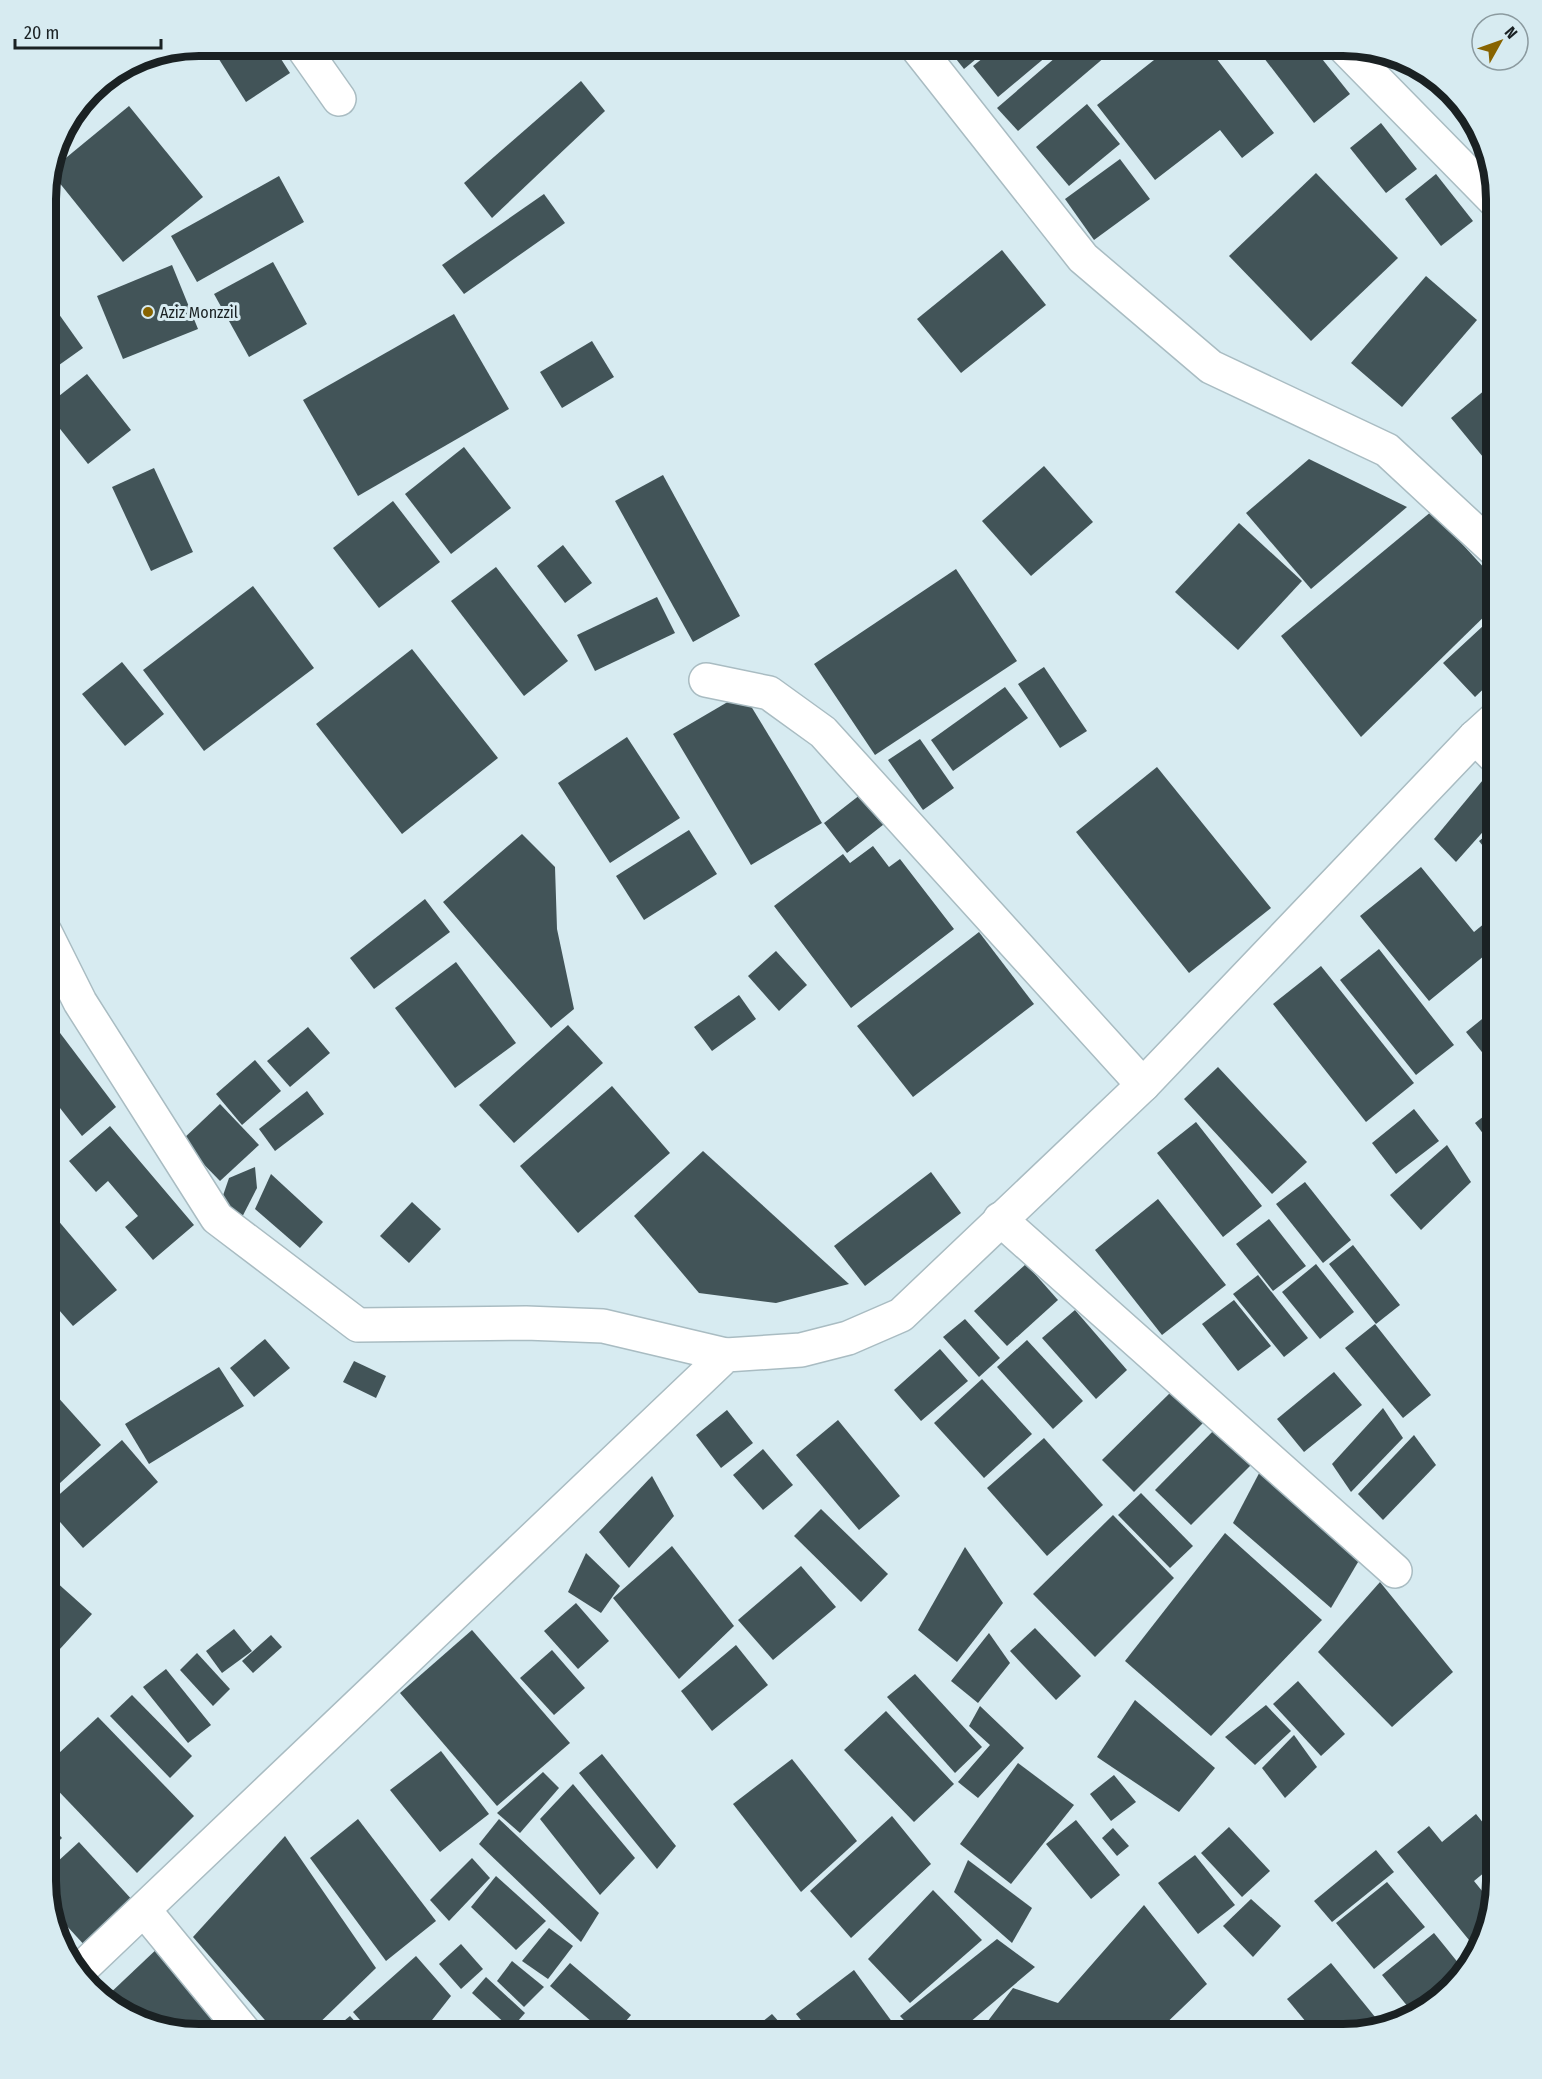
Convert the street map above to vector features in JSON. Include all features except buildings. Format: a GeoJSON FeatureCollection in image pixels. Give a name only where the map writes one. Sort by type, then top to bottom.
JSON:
{"type":"FeatureCollection","features":[{"type":"Feature","properties":{"kind":"street"},"geometry":{"type":"LineString","coordinates":[[309,56],[339,99]]}},
{"type":"Feature","properties":{"kind":"street"},"geometry":{"type":"LineString","coordinates":[[924,56],[1083,258],[1211,366],[1387,450],[1486,542]]}},
{"type":"Feature","properties":{"kind":"street"},"geometry":{"type":"LineString","coordinates":[[1353,56],[1486,191]]}},
{"type":"Feature","properties":{"kind":"street"},"geometry":{"type":"LineString","coordinates":[[706,680],[769,693],[823,732],[1143,1085]]}},
{"type":"Feature","properties":{"kind":"street"},"geometry":{"type":"LineString","coordinates":[[56,958],[80,1002],[217,1218],[358,1325],[526,1323],[603,1326],[726,1355],[801,1350],[848,1338],[900,1315],[1143,1085],[1486,742]]}},
{"type":"Feature","properties":{"kind":"street"},"geometry":{"type":"LineString","coordinates":[[1000,1219],[1395,1571]]}},
{"type":"Feature","properties":{"kind":"street"},"geometry":{"type":"LineString","coordinates":[[84,1966],[726,1355]]}},
{"type":"Feature","properties":{"kind":"street"},"geometry":{"type":"LineString","coordinates":[[144,1911],[238,2024]]}},
{"type":"Feature","properties":{"kind":"place","name":"Aziz Monzzil"},"geometry":{"type":"Point","coordinates":[148,312]}}]}
